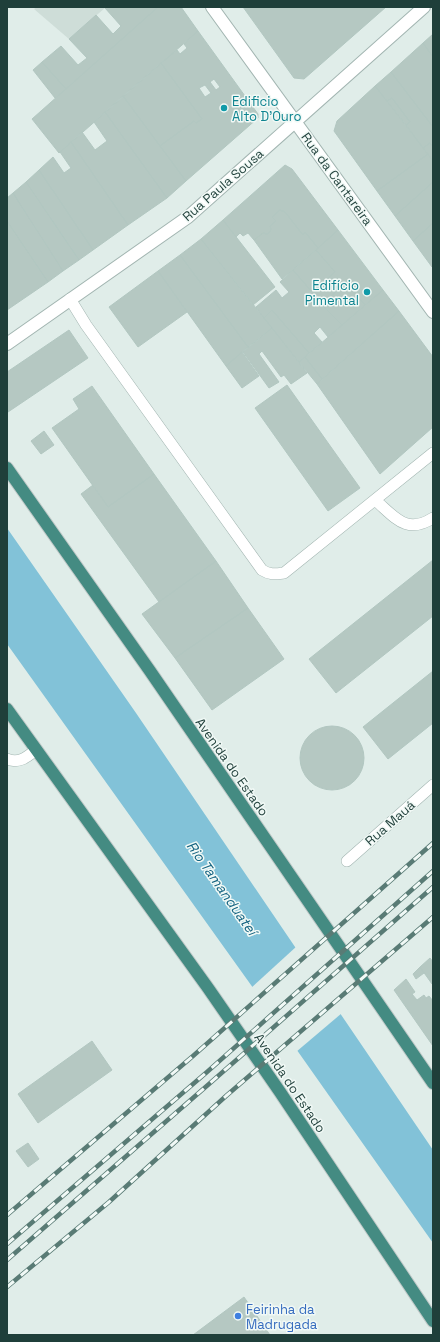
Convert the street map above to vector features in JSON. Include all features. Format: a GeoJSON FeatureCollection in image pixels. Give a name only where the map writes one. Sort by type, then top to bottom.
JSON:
{"type":"FeatureCollection","features":[{"type":"Feature","properties":{"kind":"highway","name":"Avenida do Estado"},"geometry":{"type":"LineString","coordinates":[[7,468],[433,1083]]}},
{"type":"Feature","properties":{"kind":"highway","name":"Avenida do Estado"},"geometry":{"type":"LineString","coordinates":[[7,709],[208,988],[280,1092],[433,1321]]}},
{"type":"Feature","properties":{"kind":"street","name":"Rua da Cantareira"},"geometry":{"type":"LineString","coordinates":[[212,7],[433,312]]}},
{"type":"Feature","properties":{"kind":"street","name":"Rua Paula Sousa"},"geometry":{"type":"LineString","coordinates":[[7,344],[188,217],[424,7]]}},
{"type":"Feature","properties":{"kind":"lane"},"geometry":{"type":"LineString","coordinates":[[70,300],[86,325],[262,570],[269,574],[284,573],[433,453]]}},
{"type":"Feature","properties":{"kind":"lane"},"geometry":{"type":"LineString","coordinates":[[375,500],[397,519],[409,525],[420,524],[433,518]]}},
{"type":"Feature","properties":{"kind":"lane"},"geometry":{"type":"LineString","coordinates":[[7,759],[18,761],[36,750]]}},
{"type":"Feature","properties":{"kind":"lane","name":"Rua Mauá"},"geometry":{"type":"LineString","coordinates":[[347,861],[433,785]]}},
{"type":"Feature","properties":{"kind":"shaded area"},"geometry":{"type":"Polygon","coordinates":[[[37,7],[106,7],[69,39],[34,9],[37,7]]]}},
{"type":"Feature","properties":{"kind":"water","name":"Rio Tamanduateí"},"geometry":{"type":"Polygon","coordinates":[[[7,528],[136,713],[433,1150],[433,1243],[251,985],[7,644],[7,528]]]}},
{"type":"Feature","properties":{"kind":"pier"},"geometry":{"type":"Polygon","coordinates":[[[297,946],[342,1013],[296,1052],[251,988],[297,946]]]}},
{"type":"Feature","properties":{"kind":"building"},"geometry":{"type":"Polygon","coordinates":[[[158,7],[66,89],[42,62],[61,46],[78,65],[87,58],[69,39],[96,15],[113,34],[121,26],[105,8],[158,7]]]}},
{"type":"Feature","properties":{"kind":"building"},"geometry":{"type":"Polygon","coordinates":[[[158,7],[181,7],[198,31],[59,153],[32,119],[158,7]]]}},
{"type":"Feature","properties":{"kind":"building"},"geometry":{"type":"Polygon","coordinates":[[[243,7],[386,7],[304,79],[294,78],[243,7]]]}},
{"type":"Feature","properties":{"kind":"building","name":"Edificio Alto D'Ouro"},"geometry":{"type":"Polygon","coordinates":[[[198,31],[258,114],[258,118],[186,181],[160,146],[194,121],[196,123],[202,119],[161,63],[177,50],[180,54],[187,48],[184,44],[198,31]],[[214,79],[210,82],[216,90],[220,87],[214,79]],[[205,85],[199,88],[205,97],[211,93],[205,85]]]}},
{"type":"Feature","properties":{"kind":"building"},"geometry":{"type":"Polygon","coordinates":[[[433,34],[433,57],[423,43],[433,34]]]}},
{"type":"Feature","properties":{"kind":"building"},"geometry":{"type":"Polygon","coordinates":[[[423,43],[433,57],[433,127],[391,72],[423,43]]]}},
{"type":"Feature","properties":{"kind":"building"},"geometry":{"type":"Polygon","coordinates":[[[42,62],[66,89],[55,98],[33,70],[42,62]]]}},
{"type":"Feature","properties":{"kind":"building"},"geometry":{"type":"Polygon","coordinates":[[[161,63],[202,119],[196,123],[194,121],[160,146],[123,96],[161,63]]]}},
{"type":"Feature","properties":{"kind":"building"},"geometry":{"type":"Polygon","coordinates":[[[391,72],[433,127],[433,147],[430,143],[423,148],[406,125],[410,122],[392,98],[387,101],[375,86],[391,72]]]}},
{"type":"Feature","properties":{"kind":"building"},"geometry":{"type":"Polygon","coordinates":[[[375,86],[428,154],[377,191],[334,131],[337,121],[375,86]]]}},
{"type":"Feature","properties":{"kind":"building"},"geometry":{"type":"Polygon","coordinates":[[[123,96],[186,181],[167,198],[105,112],[123,96]]]}},
{"type":"Feature","properties":{"kind":"building"},"geometry":{"type":"Polygon","coordinates":[[[392,98],[410,122],[406,125],[387,101],[392,98]]]}},
{"type":"Feature","properties":{"kind":"building"},"geometry":{"type":"Polygon","coordinates":[[[105,112],[167,198],[128,225],[71,142],[82,132],[95,150],[107,141],[94,122],[105,112]]]}},
{"type":"Feature","properties":{"kind":"building"},"geometry":{"type":"Polygon","coordinates":[[[71,142],[128,225],[93,250],[39,170],[53,157],[64,173],[71,168],[60,152],[71,142]]]}},
{"type":"Feature","properties":{"kind":"building"},"geometry":{"type":"Polygon","coordinates":[[[430,143],[433,147],[433,161],[423,148],[430,143]]]}},
{"type":"Feature","properties":{"kind":"building"},"geometry":{"type":"Polygon","coordinates":[[[428,154],[433,161],[433,182],[395,216],[377,191],[428,154]]]}},
{"type":"Feature","properties":{"kind":"building"},"geometry":{"type":"Polygon","coordinates":[[[285,165],[292,169],[338,230],[318,248],[305,232],[303,235],[285,212],[280,210],[272,217],[276,221],[270,226],[270,232],[267,234],[263,233],[254,240],[248,233],[243,236],[240,233],[236,237],[223,220],[285,165]]]}},
{"type":"Feature","properties":{"kind":"building"},"geometry":{"type":"Polygon","coordinates":[[[39,170],[93,250],[79,260],[26,182],[39,170]]]}},
{"type":"Feature","properties":{"kind":"building"},"geometry":{"type":"Polygon","coordinates":[[[26,182],[79,260],[63,271],[13,193],[26,182]]]}},
{"type":"Feature","properties":{"kind":"building"},"geometry":{"type":"Polygon","coordinates":[[[433,182],[433,223],[413,241],[395,216],[433,182]]]}},
{"type":"Feature","properties":{"kind":"building"},"geometry":{"type":"Polygon","coordinates":[[[13,193],[63,271],[48,282],[7,221],[7,198],[13,193]]]}},
{"type":"Feature","properties":{"kind":"building"},"geometry":{"type":"Polygon","coordinates":[[[280,210],[285,212],[303,235],[305,232],[318,248],[282,279],[254,240],[263,233],[267,234],[270,232],[270,226],[276,221],[272,217],[280,210]]]}},
{"type":"Feature","properties":{"kind":"building"},"geometry":{"type":"Polygon","coordinates":[[[223,220],[275,287],[253,305],[201,239],[223,220]]]}},
{"type":"Feature","properties":{"kind":"building"},"geometry":{"type":"Polygon","coordinates":[[[7,221],[48,282],[7,310],[7,221]]]}},
{"type":"Feature","properties":{"kind":"building"},"geometry":{"type":"Polygon","coordinates":[[[433,223],[433,266],[432,267],[413,241],[433,223]]]}},
{"type":"Feature","properties":{"kind":"building","name":"Edifício Pimental"},"geometry":{"type":"Polygon","coordinates":[[[338,230],[383,290],[365,305],[345,283],[322,305],[342,325],[328,337],[320,327],[314,333],[322,342],[309,353],[272,310],[264,318],[256,307],[276,290],[282,298],[289,292],[280,282],[293,270],[312,292],[335,272],[316,250],[338,230]]]}},
{"type":"Feature","properties":{"kind":"building"},"geometry":{"type":"Polygon","coordinates":[[[201,239],[272,328],[248,347],[180,255],[201,239]]]}},
{"type":"Feature","properties":{"kind":"building"},"geometry":{"type":"Polygon","coordinates":[[[316,250],[335,272],[312,292],[293,270],[316,250]]]}},
{"type":"Feature","properties":{"kind":"building"},"geometry":{"type":"Polygon","coordinates":[[[180,255],[248,347],[226,366],[158,271],[180,255]]]}},
{"type":"Feature","properties":{"kind":"building"},"geometry":{"type":"Polygon","coordinates":[[[158,271],[187,312],[138,347],[109,307],[158,271]]]}},
{"type":"Feature","properties":{"kind":"building"},"geometry":{"type":"Polygon","coordinates":[[[345,283],[365,305],[342,325],[322,305],[345,283]]]}},
{"type":"Feature","properties":{"kind":"building"},"geometry":{"type":"Polygon","coordinates":[[[383,290],[399,311],[322,379],[305,357],[383,290]]]}},
{"type":"Feature","properties":{"kind":"building"},"geometry":{"type":"Polygon","coordinates":[[[272,310],[309,353],[299,362],[264,318],[272,310]]]}},
{"type":"Feature","properties":{"kind":"building"},"geometry":{"type":"Polygon","coordinates":[[[399,311],[433,357],[433,427],[380,474],[317,384],[399,311]]]}},
{"type":"Feature","properties":{"kind":"building"},"geometry":{"type":"Polygon","coordinates":[[[272,328],[307,373],[291,384],[284,375],[281,377],[262,351],[259,354],[279,382],[269,388],[243,352],[272,328]]]}},
{"type":"Feature","properties":{"kind":"building"},"geometry":{"type":"Polygon","coordinates":[[[69,330],[88,358],[8,412],[7,372],[69,330]]]}},
{"type":"Feature","properties":{"kind":"building"},"geometry":{"type":"Polygon","coordinates":[[[242,352],[259,376],[242,388],[226,366],[242,352]]]}},
{"type":"Feature","properties":{"kind":"building"},"geometry":{"type":"Polygon","coordinates":[[[305,357],[322,379],[317,384],[299,362],[305,357]]]}},
{"type":"Feature","properties":{"kind":"building"},"geometry":{"type":"Polygon","coordinates":[[[287,385],[360,488],[328,511],[255,408],[287,385]]]}},
{"type":"Feature","properties":{"kind":"building"},"geometry":{"type":"Polygon","coordinates":[[[92,386],[154,474],[108,507],[52,428],[79,409],[73,399],[92,386]]]}},
{"type":"Feature","properties":{"kind":"building"},"geometry":{"type":"Polygon","coordinates":[[[44,431],[54,445],[41,454],[31,441],[44,431]]]}},
{"type":"Feature","properties":{"kind":"building"},"geometry":{"type":"Polygon","coordinates":[[[154,474],[216,561],[159,602],[81,494],[93,485],[108,507],[154,474]]]}},
{"type":"Feature","properties":{"kind":"building"},"geometry":{"type":"Polygon","coordinates":[[[433,560],[433,616],[336,693],[309,659],[433,560]]]}},
{"type":"Feature","properties":{"kind":"building"},"geometry":{"type":"Polygon","coordinates":[[[216,561],[248,608],[175,658],[142,614],[216,561]]]}},
{"type":"Feature","properties":{"kind":"building"},"geometry":{"type":"Polygon","coordinates":[[[248,608],[284,659],[212,710],[175,658],[248,608]]]}},
{"type":"Feature","properties":{"kind":"building"},"geometry":{"type":"Polygon","coordinates":[[[433,671],[433,723],[388,759],[363,727],[433,671]]]}},
{"type":"Feature","properties":{"kind":"building"},"geometry":{"type":"Polygon","coordinates":[[[332,726],[350,732],[358,740],[364,758],[358,776],[350,784],[332,790],[314,784],[306,776],[300,758],[306,740],[314,732],[332,726]]]}},
{"type":"Feature","properties":{"kind":"building"},"geometry":{"type":"Polygon","coordinates":[[[430,958],[433,962],[432,984],[420,967],[430,958]]]}},
{"type":"Feature","properties":{"kind":"building"},"geometry":{"type":"Polygon","coordinates":[[[420,967],[424,973],[416,979],[413,974],[420,967]]]}},
{"type":"Feature","properties":{"kind":"building"},"geometry":{"type":"Polygon","coordinates":[[[406,979],[415,992],[412,994],[417,1000],[424,995],[426,998],[429,996],[433,1001],[433,1046],[394,990],[406,979]]]}},
{"type":"Feature","properties":{"kind":"building"},"geometry":{"type":"Polygon","coordinates":[[[92,1041],[112,1070],[38,1123],[18,1094],[92,1041]]]}},
{"type":"Feature","properties":{"kind":"building"},"geometry":{"type":"Polygon","coordinates":[[[28,1143],[39,1159],[28,1167],[16,1151],[28,1143]]]}},
{"type":"Feature","properties":{"kind":"building","name":"Feirinha da Madrugada"},"geometry":{"type":"Polygon","coordinates":[[[244,1297],[270,1335],[193,1335],[244,1297]]]}},
{"type":"Feature","properties":{"kind":"railway"},"geometry":{"type":"LineString","coordinates":[[7,1215],[193,1056],[433,843]]}},
{"type":"Feature","properties":{"kind":"railway"},"geometry":{"type":"LineString","coordinates":[[7,1244],[207,1072],[433,871]]}},
{"type":"Feature","properties":{"kind":"railway"},"geometry":{"type":"LineString","coordinates":[[7,1260],[433,887]]}},
{"type":"Feature","properties":{"kind":"railway"},"geometry":{"type":"LineString","coordinates":[[7,1287],[109,1202],[226,1096],[433,917]]}},
{"type":"Feature","properties":{"kind":"place","name":"Edificio Alto D'Ouro"},"geometry":{"type":"Point","coordinates":[224,108]}},
{"type":"Feature","properties":{"kind":"place","name":"Edifício Pimental"},"geometry":{"type":"Point","coordinates":[367,292]}},
{"type":"Feature","properties":{"kind":"place","name":"Feirinha da Madrugada"},"geometry":{"type":"Point","coordinates":[238,1316]}}]}
